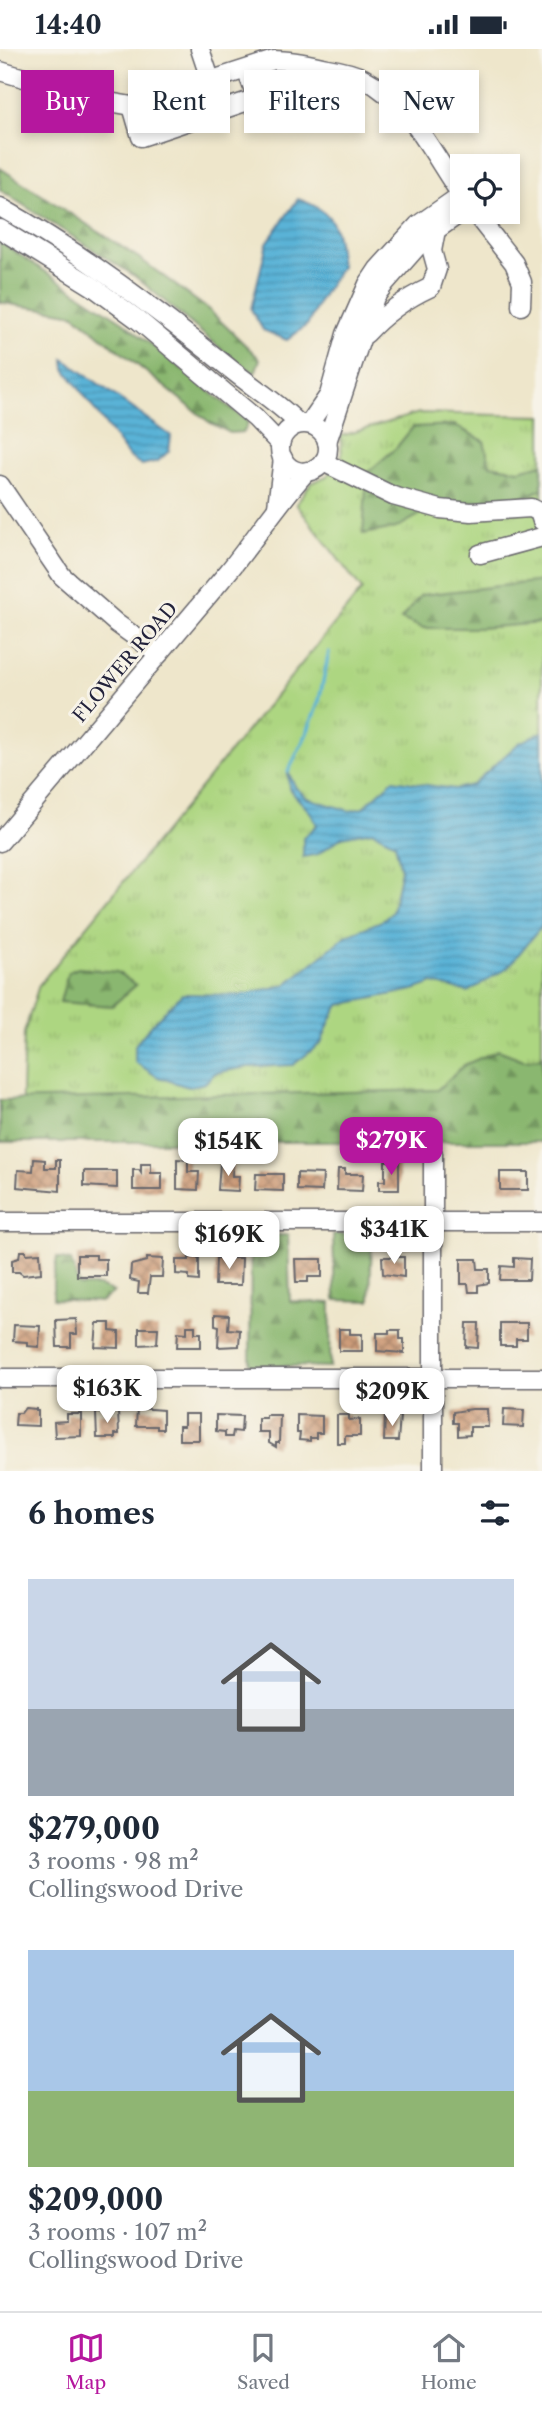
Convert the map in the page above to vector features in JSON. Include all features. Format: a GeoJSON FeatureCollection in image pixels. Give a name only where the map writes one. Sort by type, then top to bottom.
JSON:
{"type":"FeatureCollection","features":[{"type":"Feature","properties":{"kind":"street"},"geometry":{"type":"LineString","coordinates":[[200,49],[207,70]]}},
{"type":"Feature","properties":{"kind":"street"},"geometry":{"type":"LineString","coordinates":[[246,70],[274,60],[298,61],[333,70]]}},
{"type":"Feature","properties":{"kind":"street"},"geometry":{"type":"LineString","coordinates":[[0,71],[103,101],[128,105]]}},
{"type":"Feature","properties":{"kind":"street"},"geometry":{"type":"LineString","coordinates":[[365,79],[387,93],[408,115],[450,178]]}},
{"type":"Feature","properties":{"kind":"street"},"geometry":{"type":"LineString","coordinates":[[361,339],[398,305],[430,287],[437,269],[419,245],[418,225],[450,204]]}},
{"type":"Feature","properties":{"kind":"street"},"geometry":{"type":"LineString","coordinates":[[0,208],[125,286],[304,424],[322,431],[328,454],[323,462],[316,469],[293,469],[256,418],[137,319],[92,286],[0,229]]}},
{"type":"Feature","properties":{"kind":"street"},"geometry":{"type":"LineString","coordinates":[[327,442],[375,297],[419,245],[450,220]]}},
{"type":"Feature","properties":{"kind":"street"},"geometry":{"type":"LineString","coordinates":[[483,224],[514,263],[522,282],[521,306]]}},
{"type":"Feature","properties":{"kind":"street"},"geometry":{"type":"LineString","coordinates":[[282,451],[287,431],[304,424],[329,395],[346,334],[360,298],[378,269],[419,245]]}},
{"type":"Feature","properties":{"kind":"street","name":"FLOWER ROAD"},"geometry":{"type":"LineString","coordinates":[[276,506],[282,451]]}},
{"type":"Feature","properties":{"kind":"street"},"geometry":{"type":"LineString","coordinates":[[323,462],[408,501],[440,509],[471,512],[531,508],[539,512],[542,521]]}},
{"type":"Feature","properties":{"kind":"street","name":"FLOWER ROAD"},"geometry":{"type":"LineString","coordinates":[[0,842],[259,534],[276,506],[288,496],[307,471]]}},
{"type":"Feature","properties":{"kind":"street"},"geometry":{"type":"LineString","coordinates":[[0,485],[62,576],[159,654]]}},
{"type":"Feature","properties":{"kind":"street"},"geometry":{"type":"LineString","coordinates":[[480,554],[542,537]]}},
{"type":"Feature","properties":{"kind":"street"},"geometry":{"type":"LineString","coordinates":[[433,1154],[433,1471]]}},
{"type":"Feature","properties":{"kind":"street"},"geometry":{"type":"LineString","coordinates":[[0,1222],[542,1222]]}},
{"type":"Feature","properties":{"kind":"street"},"geometry":{"type":"LineString","coordinates":[[0,1378],[542,1378]]}},
{"type":"Feature","properties":{"kind":"green space"},"geometry":{"type":"Polygon","coordinates":[[[0,168],[139,258],[209,310],[260,359],[255,373],[228,355],[136,277],[0,190],[0,168]]]}},
{"type":"Feature","properties":{"kind":"green space"},"geometry":{"type":"Polygon","coordinates":[[[0,242],[123,322],[248,422],[244,432],[230,433],[209,422],[73,314],[0,302],[0,242]]]}},
{"type":"Feature","properties":{"kind":"green space"},"geometry":{"type":"Polygon","coordinates":[[[419,413],[542,416],[542,1123],[21,1123],[24,1033],[39,985],[362,590],[296,504],[311,483],[327,476],[342,459],[341,436],[419,413]]]}},
{"type":"Feature","properties":{"kind":"green space"},"geometry":{"type":"Polygon","coordinates":[[[454,425],[484,441],[490,465],[519,470],[542,464],[542,489],[522,498],[439,504],[396,528],[363,534],[367,473],[396,448],[413,427],[454,425]]]}},
{"type":"Feature","properties":{"kind":"green space"},"geometry":{"type":"Polygon","coordinates":[[[542,581],[542,623],[480,628],[423,628],[401,619],[421,595],[542,581]]]}},
{"type":"Feature","properties":{"kind":"green space"},"geometry":{"type":"Polygon","coordinates":[[[78,968],[117,972],[136,985],[112,1006],[60,1002],[68,972],[78,968]]]}},
{"type":"Feature","properties":{"kind":"green space"},"geometry":{"type":"Polygon","coordinates":[[[498,1050],[524,1060],[541,1058],[542,1055],[542,1142],[0,1142],[0,1100],[437,1090],[464,1065],[498,1050]]]}},
{"type":"Feature","properties":{"kind":"green space"},"geometry":{"type":"Polygon","coordinates":[[[333,1234],[372,1235],[370,1301],[335,1300],[333,1234]]]}},
{"type":"Feature","properties":{"kind":"green space"},"geometry":{"type":"Polygon","coordinates":[[[288,1235],[290,1301],[331,1303],[330,1367],[250,1365],[251,1236],[288,1235]]]}},
{"type":"Feature","properties":{"kind":"green space"},"geometry":{"type":"Polygon","coordinates":[[[57,1258],[71,1261],[79,1286],[99,1286],[114,1292],[101,1302],[53,1299],[57,1258]]]}},
{"type":"Feature","properties":{"kind":"water"},"geometry":{"type":"Polygon","coordinates":[[[298,199],[321,210],[333,224],[341,267],[308,324],[287,340],[263,330],[251,309],[267,243],[298,199]]]}},
{"type":"Feature","properties":{"kind":"water"},"geometry":{"type":"Polygon","coordinates":[[[64,359],[171,436],[169,451],[158,461],[142,465],[129,457],[65,369],[64,359]]]}},
{"type":"Feature","properties":{"kind":"water"},"geometry":{"type":"Polygon","coordinates":[[[542,732],[542,926],[508,967],[468,992],[433,983],[413,990],[339,1005],[321,1043],[293,1065],[248,1067],[215,1073],[205,1083],[188,1087],[158,1077],[135,1062],[135,1045],[182,994],[240,995],[285,985],[347,935],[384,920],[392,912],[401,870],[395,843],[372,831],[342,837],[318,854],[303,857],[303,838],[317,825],[311,813],[289,789],[288,772],[296,788],[307,798],[350,811],[363,808],[393,780],[454,789],[472,785],[519,743],[542,732]]]}},
{"type":"Feature","properties":{"kind":"building"},"geometry":{"type":"Polygon","coordinates":[[[34,1159],[45,1160],[45,1168],[56,1168],[56,1160],[60,1160],[60,1191],[17,1187],[18,1170],[33,1171],[34,1159]]]}},
{"type":"Feature","properties":{"kind":"building"},"geometry":{"type":"Polygon","coordinates":[[[177,1159],[188,1160],[188,1172],[199,1172],[198,1190],[177,1189],[177,1159]]]}},
{"type":"Feature","properties":{"kind":"building"},"geometry":{"type":"Polygon","coordinates":[[[385,1161],[399,1161],[399,1190],[379,1190],[379,1181],[385,1181],[385,1161]]]}},
{"type":"Feature","properties":{"kind":"building"},"geometry":{"type":"Polygon","coordinates":[[[220,1163],[233,1164],[232,1176],[239,1176],[238,1191],[218,1190],[220,1163]]]}},
{"type":"Feature","properties":{"kind":"building"},"geometry":{"type":"Polygon","coordinates":[[[141,1164],[151,1164],[151,1173],[162,1173],[162,1190],[133,1190],[133,1170],[139,1170],[141,1173],[141,1164]]]}},
{"type":"Feature","properties":{"kind":"building"},"geometry":{"type":"Polygon","coordinates":[[[338,1169],[345,1169],[345,1174],[363,1174],[362,1191],[337,1190],[338,1169]]]}},
{"type":"Feature","properties":{"kind":"building"},"geometry":{"type":"Polygon","coordinates":[[[84,1171],[117,1171],[117,1188],[84,1186],[84,1171]]]}},
{"type":"Feature","properties":{"kind":"building"},"geometry":{"type":"Polygon","coordinates":[[[500,1172],[528,1172],[528,1190],[500,1190],[500,1172]]]}},
{"type":"Feature","properties":{"kind":"building"},"geometry":{"type":"Polygon","coordinates":[[[297,1173],[323,1174],[322,1191],[297,1190],[297,1173]]]}},
{"type":"Feature","properties":{"kind":"building"},"geometry":{"type":"Polygon","coordinates":[[[256,1174],[283,1174],[283,1191],[255,1190],[256,1174]]]}},
{"type":"Feature","properties":{"kind":"building"},"geometry":{"type":"Polygon","coordinates":[[[20,1251],[26,1251],[26,1254],[40,1253],[41,1273],[23,1275],[12,1272],[12,1260],[19,1258],[20,1251]]]}},
{"type":"Feature","properties":{"kind":"building"},"geometry":{"type":"Polygon","coordinates":[[[77,1255],[96,1255],[96,1259],[106,1259],[106,1276],[77,1276],[77,1255]]]}},
{"type":"Feature","properties":{"kind":"building"},"geometry":{"type":"Polygon","coordinates":[[[189,1257],[199,1258],[199,1281],[189,1280],[189,1275],[176,1274],[176,1260],[189,1260],[189,1257]]]}},
{"type":"Feature","properties":{"kind":"building"},"geometry":{"type":"Polygon","coordinates":[[[382,1257],[404,1257],[404,1277],[383,1274],[382,1257]]]}},
{"type":"Feature","properties":{"kind":"building"},"geometry":{"type":"Polygon","coordinates":[[[147,1258],[163,1259],[162,1277],[150,1277],[148,1293],[138,1293],[139,1282],[130,1280],[131,1265],[147,1261],[147,1258]]]}},
{"type":"Feature","properties":{"kind":"building"},"geometry":{"type":"Polygon","coordinates":[[[216,1258],[242,1258],[241,1285],[215,1285],[216,1258]]]}},
{"type":"Feature","properties":{"kind":"building"},"geometry":{"type":"Polygon","coordinates":[[[514,1258],[530,1259],[529,1280],[500,1280],[501,1266],[514,1267],[514,1258]]]}},
{"type":"Feature","properties":{"kind":"building"},"geometry":{"type":"Polygon","coordinates":[[[295,1259],[322,1259],[322,1277],[308,1277],[308,1282],[296,1282],[295,1259]]]}},
{"type":"Feature","properties":{"kind":"building"},"geometry":{"type":"Polygon","coordinates":[[[461,1259],[477,1259],[478,1269],[489,1269],[489,1283],[478,1285],[478,1292],[469,1292],[468,1284],[461,1284],[461,1259]]]}},
{"type":"Feature","properties":{"kind":"building"},"geometry":{"type":"Polygon","coordinates":[[[215,1314],[229,1315],[228,1329],[240,1330],[239,1346],[218,1347],[219,1326],[215,1325],[215,1314]]]}},
{"type":"Feature","properties":{"kind":"building"},"geometry":{"type":"Polygon","coordinates":[[[76,1319],[77,1334],[71,1334],[71,1347],[57,1347],[56,1320],[76,1319]]]}},
{"type":"Feature","properties":{"kind":"building"},"geometry":{"type":"Polygon","coordinates":[[[97,1323],[110,1323],[110,1331],[119,1332],[119,1348],[95,1347],[97,1323]]]}},
{"type":"Feature","properties":{"kind":"building"},"geometry":{"type":"Polygon","coordinates":[[[467,1323],[479,1323],[478,1348],[466,1347],[467,1323]]]}},
{"type":"Feature","properties":{"kind":"building"},"geometry":{"type":"Polygon","coordinates":[[[500,1323],[527,1323],[527,1339],[516,1339],[516,1346],[500,1346],[500,1323]]]}},
{"type":"Feature","properties":{"kind":"building"},"geometry":{"type":"Polygon","coordinates":[[[14,1325],[40,1326],[39,1347],[27,1346],[27,1342],[13,1341],[14,1325]]]}},
{"type":"Feature","properties":{"kind":"building"},"geometry":{"type":"Polygon","coordinates":[[[187,1326],[195,1326],[195,1333],[201,1333],[201,1347],[177,1347],[178,1332],[187,1333],[187,1326]]]}},
{"type":"Feature","properties":{"kind":"building"},"geometry":{"type":"Polygon","coordinates":[[[139,1328],[158,1328],[157,1344],[139,1345],[139,1328]]]}},
{"type":"Feature","properties":{"kind":"building"},"geometry":{"type":"Polygon","coordinates":[[[339,1329],[350,1329],[350,1334],[362,1334],[362,1351],[339,1351],[339,1329]]]}},
{"type":"Feature","properties":{"kind":"building"},"geometry":{"type":"Polygon","coordinates":[[[389,1330],[400,1330],[400,1339],[404,1339],[404,1353],[377,1351],[377,1333],[389,1333],[389,1330]]]}},
{"type":"Feature","properties":{"kind":"building"},"geometry":{"type":"Polygon","coordinates":[[[25,1408],[38,1411],[38,1426],[15,1425],[16,1413],[21,1413],[25,1408]]]}},
{"type":"Feature","properties":{"kind":"building"},"geometry":{"type":"Polygon","coordinates":[[[137,1408],[163,1410],[163,1429],[157,1429],[157,1426],[136,1426],[137,1408]]]}},
{"type":"Feature","properties":{"kind":"building"},"geometry":{"type":"Polygon","coordinates":[[[487,1409],[488,1427],[470,1427],[470,1435],[458,1436],[458,1423],[453,1423],[453,1412],[487,1409]]]}},
{"type":"Feature","properties":{"kind":"building"},"geometry":{"type":"Polygon","coordinates":[[[504,1409],[524,1410],[523,1427],[503,1426],[504,1409]]]}},
{"type":"Feature","properties":{"kind":"building"},"geometry":{"type":"Polygon","coordinates":[[[118,1412],[119,1434],[115,1434],[115,1438],[97,1438],[96,1413],[118,1412]]]}},
{"type":"Feature","properties":{"kind":"building"},"geometry":{"type":"Polygon","coordinates":[[[67,1414],[81,1414],[81,1436],[55,1437],[54,1422],[67,1421],[67,1414]]]}},
{"type":"Feature","properties":{"kind":"building"},"geometry":{"type":"Polygon","coordinates":[[[184,1414],[199,1414],[199,1440],[179,1440],[179,1426],[184,1426],[184,1414]]]}},
{"type":"Feature","properties":{"kind":"building"},"geometry":{"type":"Polygon","coordinates":[[[216,1415],[242,1416],[241,1432],[233,1431],[232,1437],[225,1437],[225,1432],[216,1431],[216,1415]]]}},
{"type":"Feature","properties":{"kind":"building"},"geometry":{"type":"Polygon","coordinates":[[[266,1415],[280,1415],[279,1443],[276,1443],[276,1447],[269,1443],[269,1432],[258,1432],[258,1418],[266,1418],[266,1415]]]}},
{"type":"Feature","properties":{"kind":"building"},"geometry":{"type":"Polygon","coordinates":[[[297,1415],[322,1416],[322,1433],[316,1433],[316,1438],[310,1438],[310,1441],[299,1440],[297,1415]]]}},
{"type":"Feature","properties":{"kind":"building"},"geometry":{"type":"Polygon","coordinates":[[[337,1415],[349,1415],[349,1420],[360,1419],[360,1436],[345,1436],[345,1443],[337,1443],[337,1415]]]}},
{"type":"Feature","properties":{"kind":"building"},"geometry":{"type":"Polygon","coordinates":[[[385,1415],[400,1416],[398,1441],[384,1441],[385,1415]]]}},
{"type":"Feature","properties":{"kind":"waterway"},"geometry":{"type":"LineString","coordinates":[[288,772],[319,701],[329,652]]}}]}
